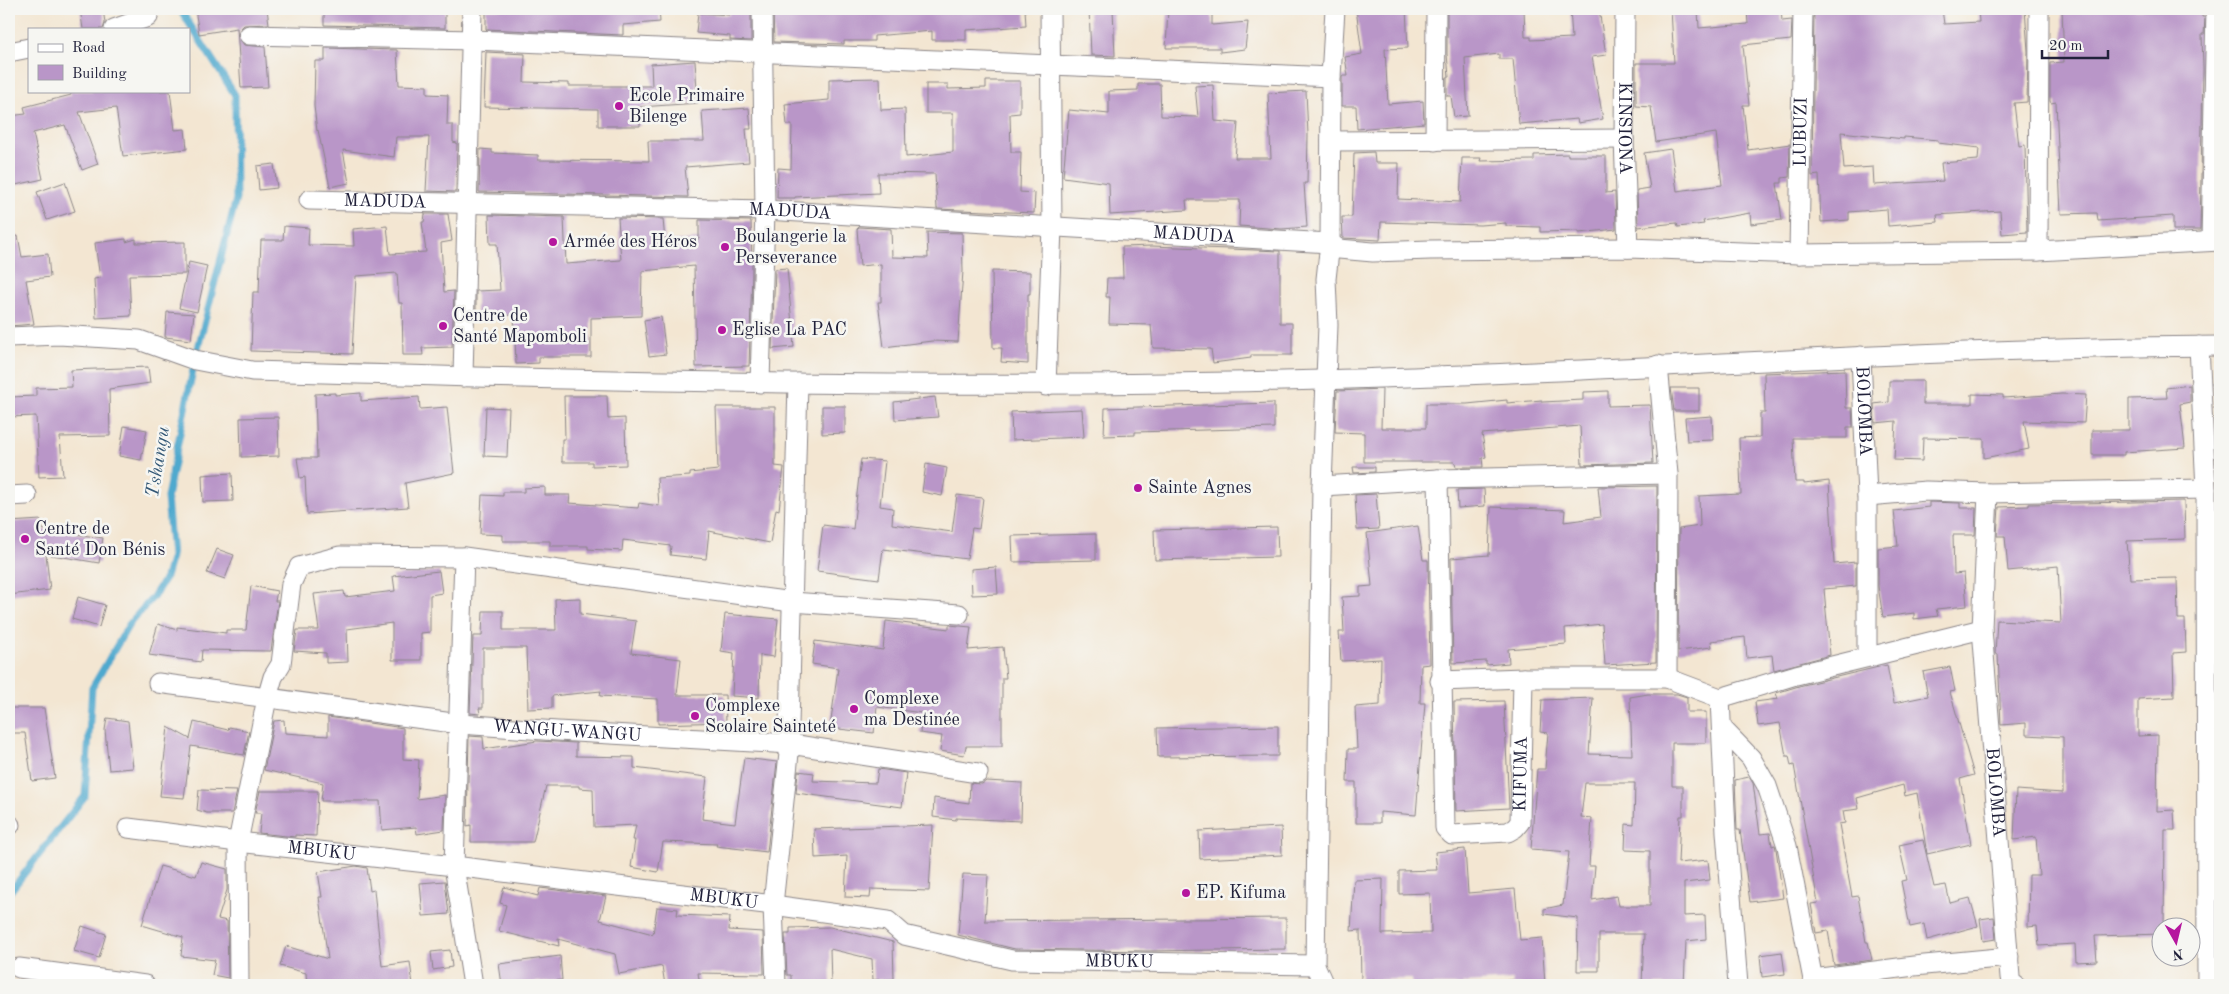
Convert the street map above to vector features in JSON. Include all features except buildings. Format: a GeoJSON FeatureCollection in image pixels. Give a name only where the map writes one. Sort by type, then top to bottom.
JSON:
{"type":"FeatureCollection","features":[{"type":"Feature","properties":{"kind":"street"},"geometry":{"type":"LineString","coordinates":[[463,377],[469,203],[472,9]]}},
{"type":"Feature","properties":{"kind":"street"},"geometry":{"type":"LineString","coordinates":[[760,383],[765,210],[761,52],[762,9]]}},
{"type":"Feature","properties":{"kind":"street"},"geometry":{"type":"LineString","coordinates":[[1046,386],[1052,227],[1050,9]]}},
{"type":"Feature","properties":{"kind":"street"},"geometry":{"type":"LineString","coordinates":[[1324,985],[1315,965],[1322,486],[1328,325],[1326,279],[1330,243],[1331,77],[1334,9]]}},
{"type":"Feature","properties":{"kind":"street"},"geometry":{"type":"LineString","coordinates":[[1435,141],[1436,9]]}},
{"type":"Feature","properties":{"kind":"street","name":"KINSIONA"},"geometry":{"type":"LineString","coordinates":[[1625,9],[1624,139],[1628,248]]}},
{"type":"Feature","properties":{"kind":"street","name":"LUBUZI"},"geometry":{"type":"LineString","coordinates":[[1799,254],[1803,9]]}},
{"type":"Feature","properties":{"kind":"street"},"geometry":{"type":"LineString","coordinates":[[2038,251],[2039,9]]}},
{"type":"Feature","properties":{"kind":"street"},"geometry":{"type":"LineString","coordinates":[[2215,241],[2216,9]]}},
{"type":"Feature","properties":{"kind":"street"},"geometry":{"type":"LineString","coordinates":[[117,28],[148,17]]}},
{"type":"Feature","properties":{"kind":"street"},"geometry":{"type":"LineString","coordinates":[[249,35],[472,40],[1331,77]]}},
{"type":"Feature","properties":{"kind":"street"},"geometry":{"type":"LineString","coordinates":[[9,52],[28,48]]}},
{"type":"Feature","properties":{"kind":"street"},"geometry":{"type":"LineString","coordinates":[[1332,141],[1624,139]]}},
{"type":"Feature","properties":{"kind":"street","name":"MADUDA"},"geometry":{"type":"LineString","coordinates":[[309,200],[765,210],[1330,243],[1339,249],[1373,252],[1628,248],[1799,254],[2038,251],[2215,241]]}},
{"type":"Feature","properties":{"kind":"street"},"geometry":{"type":"LineString","coordinates":[[9,336],[59,335],[139,340],[194,360],[252,371],[798,384],[1046,386],[1325,380],[1861,356],[2220,346]]}},
{"type":"Feature","properties":{"kind":"street"},"geometry":{"type":"LineString","coordinates":[[2199,346],[2206,489],[2207,985]]}},
{"type":"Feature","properties":{"kind":"street","name":"BOLOMBA"},"geometry":{"type":"LineString","coordinates":[[1861,356],[1867,496],[1867,657]]}},
{"type":"Feature","properties":{"kind":"street"},"geometry":{"type":"LineString","coordinates":[[1658,365],[1668,474],[1667,678]]}},
{"type":"Feature","properties":{"kind":"street"},"geometry":{"type":"LineString","coordinates":[[776,985],[773,905],[790,744],[798,384]]}},
{"type":"Feature","properties":{"kind":"street"},"geometry":{"type":"LineString","coordinates":[[1322,486],[1438,479],[1668,474]]}},
{"type":"Feature","properties":{"kind":"street","name":"KIFUMA"},"geometry":{"type":"LineString","coordinates":[[1438,479],[1440,681],[1445,828],[1448,833],[1457,835],[1508,832],[1520,822],[1523,678]]}},
{"type":"Feature","properties":{"kind":"street"},"geometry":{"type":"LineString","coordinates":[[1867,496],[1926,491],[1988,493],[2206,489]]}},
{"type":"Feature","properties":{"kind":"street","name":"BOLOMBA"},"geometry":{"type":"LineString","coordinates":[[1988,493],[1982,629],[2008,957],[2012,983],[2015,985]]}},
{"type":"Feature","properties":{"kind":"street"},"geometry":{"type":"LineString","coordinates":[[239,985],[238,842],[267,698],[273,677],[281,664],[291,584],[299,567],[340,556],[464,557],[792,602],[958,614]]}},
{"type":"Feature","properties":{"kind":"street"},"geometry":{"type":"LineString","coordinates":[[464,557],[461,598],[460,724],[454,866],[473,985]]}},
{"type":"Feature","properties":{"kind":"street"},"geometry":{"type":"LineString","coordinates":[[1440,681],[1523,678],[1667,678],[1720,698],[1796,675],[1982,629]]}},
{"type":"Feature","properties":{"kind":"street","name":"WANGU-WANGU"},"geometry":{"type":"LineString","coordinates":[[158,683],[460,724],[790,744],[978,774]]}},
{"type":"Feature","properties":{"kind":"street"},"geometry":{"type":"LineString","coordinates":[[1720,698],[1726,832],[1738,985]]}},
{"type":"Feature","properties":{"kind":"street"},"geometry":{"type":"LineString","coordinates":[[1722,729],[1752,758],[1767,786],[1787,846],[1813,982],[1914,966],[2008,957]]}},
{"type":"Feature","properties":{"kind":"street","name":"MBUKU"},"geometry":{"type":"LineString","coordinates":[[128,828],[773,905],[888,921],[904,935],[1012,960],[1315,965]]}},
{"type":"Feature","properties":{"kind":"street"},"geometry":{"type":"LineString","coordinates":[[19,968],[145,985]]}},
{"type":"Feature","properties":{"kind":"waterway","name":"Tshangu"},"geometry":{"type":"LineString","coordinates":[[9,893],[85,796],[92,688],[130,623],[153,597],[166,577],[172,556],[167,497],[195,360],[236,199],[235,95],[180,9]]}},
{"type":"Feature","properties":{"kind":"place","name":"Ecole Primaire Bilenge"},"geometry":{"type":"Point","coordinates":[619,106]}},
{"type":"Feature","properties":{"kind":"place","name":"Armée des Héros"},"geometry":{"type":"Point","coordinates":[553,242]}},
{"type":"Feature","properties":{"kind":"place","name":"Boulangerie la Perseverance"},"geometry":{"type":"Point","coordinates":[725,247]}},
{"type":"Feature","properties":{"kind":"place","name":"Centre de Santé Mapomboli"},"geometry":{"type":"Point","coordinates":[443,326]}},
{"type":"Feature","properties":{"kind":"place","name":"Eglise La PAC"},"geometry":{"type":"Point","coordinates":[722,330]}},
{"type":"Feature","properties":{"kind":"place","name":"Sainte Agnes"},"geometry":{"type":"Point","coordinates":[1138,488]}},
{"type":"Feature","properties":{"kind":"place","name":"Centre de Santé Don Bénis"},"geometry":{"type":"Point","coordinates":[25,539]}},
{"type":"Feature","properties":{"kind":"place","name":"Complexe ma Destinée"},"geometry":{"type":"Point","coordinates":[854,709]}},
{"type":"Feature","properties":{"kind":"place","name":"Complexe Scolaire Sainteté"},"geometry":{"type":"Point","coordinates":[695,716]}},
{"type":"Feature","properties":{"kind":"place","name":"EP. Kifuma"},"geometry":{"type":"Point","coordinates":[1186,893]}}]}
